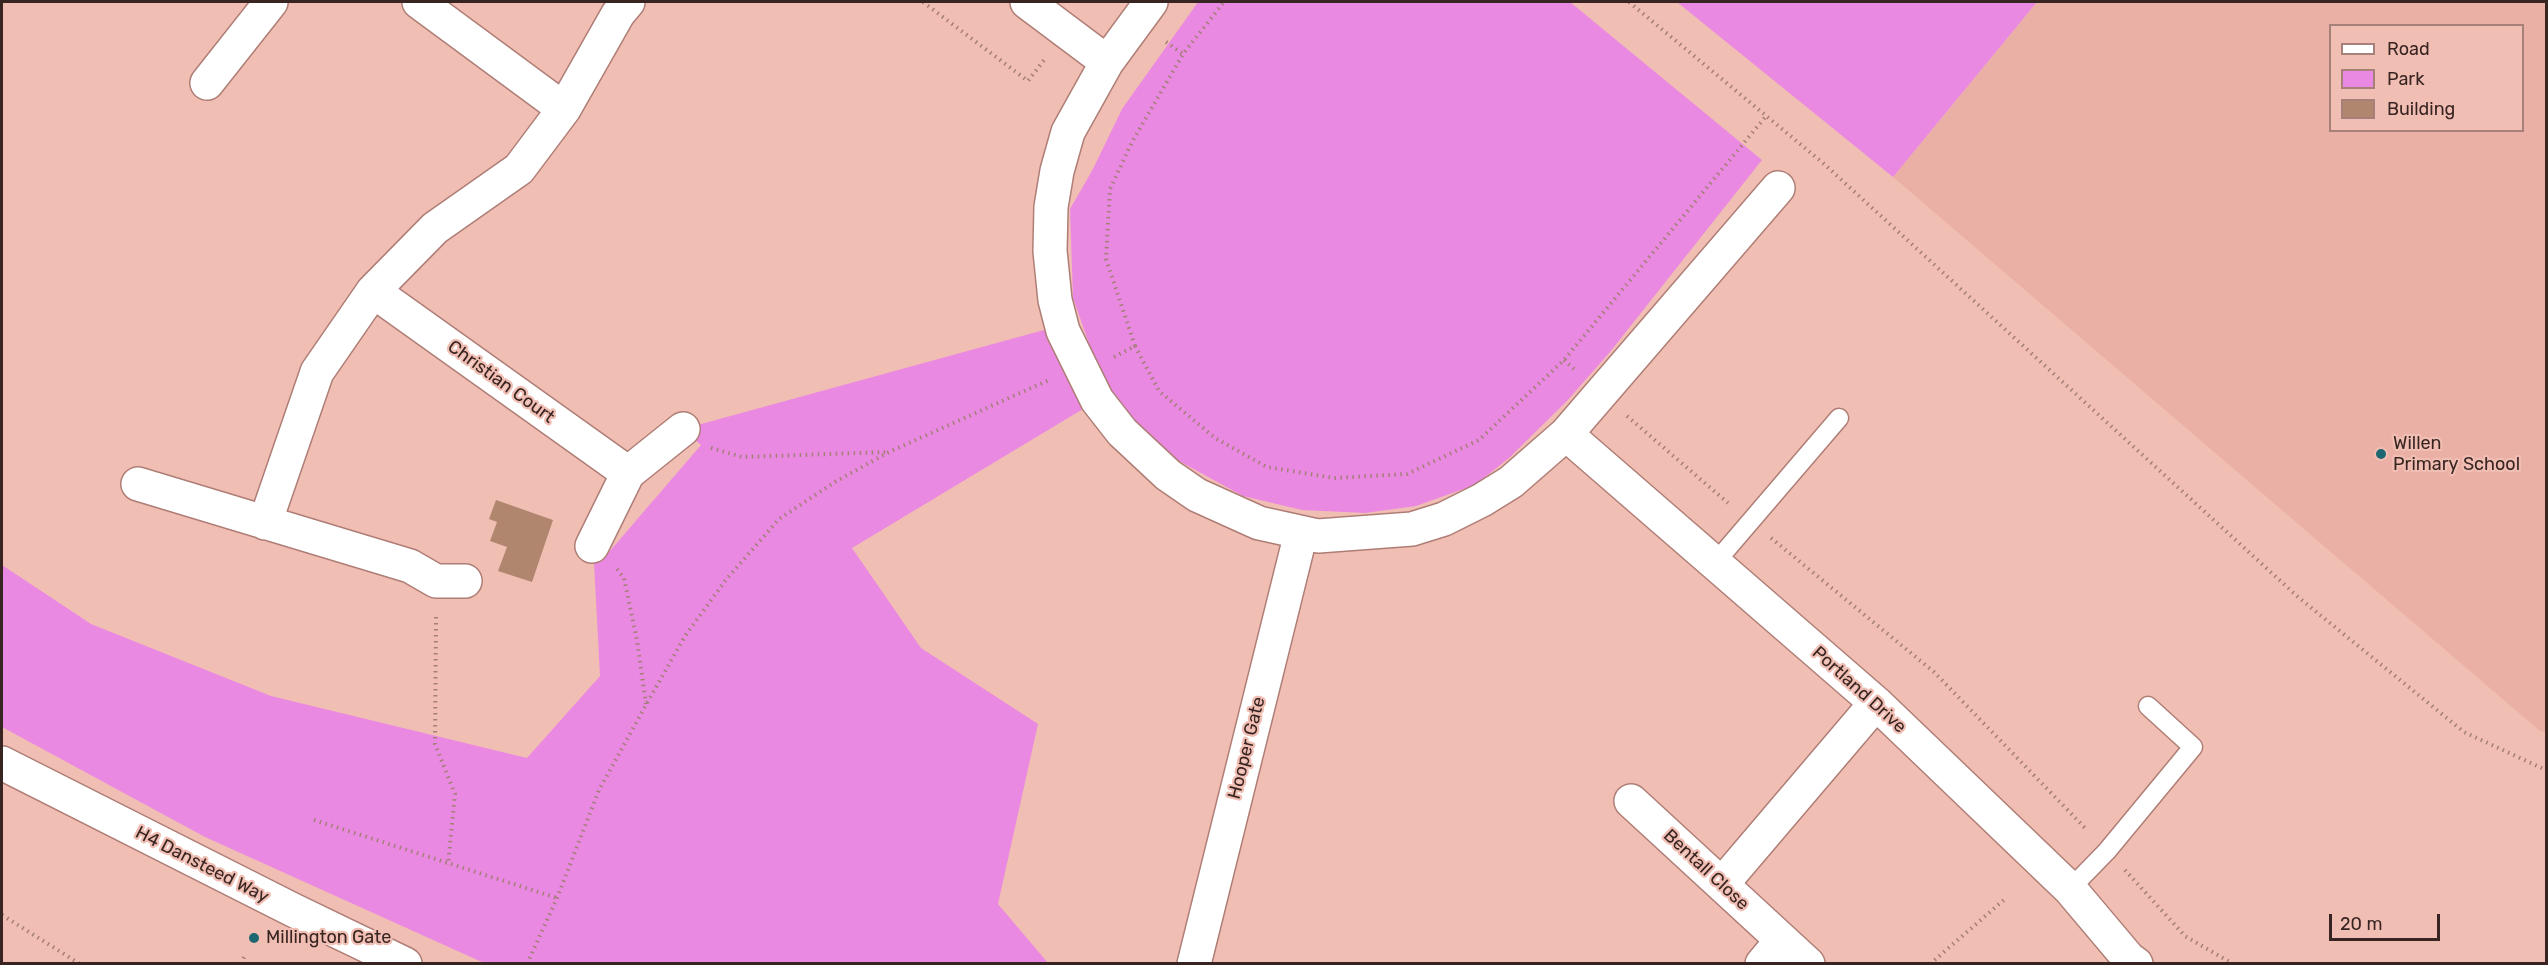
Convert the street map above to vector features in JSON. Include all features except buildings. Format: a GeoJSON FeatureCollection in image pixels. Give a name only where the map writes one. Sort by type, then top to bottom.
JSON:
{"type":"FeatureCollection","features":[{"type":"Feature","properties":{"kind":"street"},"geometry":{"type":"LineString","coordinates":[[207,83],[271,2]]}},
{"type":"Feature","properties":{"kind":"street"},"geometry":{"type":"LineString","coordinates":[[419,2],[564,109]]}},
{"type":"Feature","properties":{"kind":"street"},"geometry":{"type":"LineString","coordinates":[[265,523],[317,372],[373,291],[435,228],[519,169],[564,109],[618,14],[628,2]]}},
{"type":"Feature","properties":{"kind":"street"},"geometry":{"type":"LineString","coordinates":[[1027,2],[1107,62]]}},
{"type":"Feature","properties":{"kind":"street"},"geometry":{"type":"LineString","coordinates":[[1151,2],[1107,62],[1068,132],[1051,207],[1050,251],[1055,300],[1063,332],[1097,400],[1122,432],[1168,476],[1225,510],[1258,523],[1301,533],[1345,535],[1412,529],[1444,519],[1482,500],[1510,482],[1566,434],[1778,188]]}},
{"type":"Feature","properties":{"kind":"street","name":"Christian Court"},"geometry":{"type":"LineString","coordinates":[[373,291],[628,473]]}},
{"type":"Feature","properties":{"kind":"street"},"geometry":{"type":"LineString","coordinates":[[592,546],[628,473],[683,429]]}},
{"type":"Feature","properties":{"kind":"street","name":"Portland Drive"},"geometry":{"type":"LineString","coordinates":[[1566,434],[1876,704],[2070,889],[2129,959],[2136,963]]}},
{"type":"Feature","properties":{"kind":"street"},"geometry":{"type":"LineString","coordinates":[[138,484],[410,566],[450,581]]}},
{"type":"Feature","properties":{"kind":"street","name":"Hooper Gate"},"geometry":{"type":"LineString","coordinates":[[1194,963],[1301,533]]}},
{"type":"Feature","properties":{"kind":"street"},"geometry":{"type":"LineString","coordinates":[[1722,884],[1876,704]]}},
{"type":"Feature","properties":{"kind":"street","name":"H4 Dansteed Way"},"geometry":{"type":"LineString","coordinates":[[2,763],[293,910],[405,963]]}},
{"type":"Feature","properties":{"kind":"street","name":"Bentall Close"},"geometry":{"type":"LineString","coordinates":[[1631,801],[1722,884],[1772,952],[1808,963]]}},
{"type":"Feature","properties":{"kind":"lane"},"geometry":{"type":"LineString","coordinates":[[1714,564],[1839,418]]}},
{"type":"Feature","properties":{"kind":"lane"},"geometry":{"type":"LineString","coordinates":[[2070,889],[2107,851],[2193,747],[2148,706]]}},
{"type":"Feature","properties":{"kind":"path"},"geometry":{"type":"LineString","coordinates":[[923,2],[1028,81],[1066,31]]}},
{"type":"Feature","properties":{"kind":"path"},"geometry":{"type":"LineString","coordinates":[[1224,2],[1183,54],[1132,142],[1110,189],[1106,259],[1135,346],[1159,391],[1215,438],[1268,466],[1334,478],[1407,474],[1479,440],[1564,360],[1767,115]]}},
{"type":"Feature","properties":{"kind":"path"},"geometry":{"type":"LineString","coordinates":[[1629,2],[1823,163],[2298,597],[2464,732],[2547,770]]}},
{"type":"Feature","properties":{"kind":"path"},"geometry":{"type":"LineString","coordinates":[[527,963],[557,898],[599,790],[685,636],[725,581],[779,519],[835,482],[889,452],[1064,374],[1084,372],[1135,346]]}},
{"type":"Feature","properties":{"kind":"path"},"geometry":{"type":"LineString","coordinates":[[1564,360],[1750,521],[1934,672],[2107,851],[2185,936],[2233,963]]}},
{"type":"Feature","properties":{"kind":"path"},"geometry":{"type":"LineString","coordinates":[[683,429],[702,445],[742,457],[889,452]]}},
{"type":"Feature","properties":{"kind":"path"},"geometry":{"type":"LineString","coordinates":[[592,546],[610,561],[624,578],[637,640],[646,705]]}},
{"type":"Feature","properties":{"kind":"path"},"geometry":{"type":"LineString","coordinates":[[448,865],[455,794],[435,744],[450,581]]}},
{"type":"Feature","properties":{"kind":"path"},"geometry":{"type":"LineString","coordinates":[[314,820],[448,865],[557,898]]}},
{"type":"Feature","properties":{"kind":"path"},"geometry":{"type":"LineString","coordinates":[[1930,963],[2005,899]]}},
{"type":"Feature","properties":{"kind":"path"},"geometry":{"type":"LineString","coordinates":[[2,915],[80,963]]}},
{"type":"Feature","properties":{"kind":"path"},"geometry":{"type":"LineString","coordinates":[[241,963],[245,955]]}},
{"type":"Feature","properties":{"kind":"shaded area","name":"Willen Primary School"},"geometry":{"type":"Polygon","coordinates":[[[2037,2],[2546,2],[2546,732],[2540,731],[1893,177],[2037,2]]]}},
{"type":"Feature","properties":{"kind":"green space"},"geometry":{"type":"Polygon","coordinates":[[[1198,2],[1570,2],[1762,160],[1610,352],[1567,401],[1509,458],[1475,485],[1416,506],[1365,513],[1302,510],[1243,496],[1179,461],[1133,420],[1101,378],[1073,298],[1070,209],[1093,169],[1122,109],[1198,2]]]}},
{"type":"Feature","properties":{"kind":"green space"},"geometry":{"type":"Polygon","coordinates":[[[1677,2],[2037,2],[1893,177],[1677,2]]]}},
{"type":"Feature","properties":{"kind":"green space"},"geometry":{"type":"Polygon","coordinates":[[[1044,330],[1083,409],[852,548],[921,648],[1038,724],[998,904],[1048,963],[484,963],[205,837],[2,727],[2,565],[91,624],[271,696],[527,758],[600,676],[594,563],[603,559],[701,445],[683,429],[1044,330]]]}},
{"type":"Feature","properties":{"kind":"place","name":"Willen Primary School"},"geometry":{"type":"Point","coordinates":[2381,454]}},
{"type":"Feature","properties":{"kind":"place","name":"Millington Gate"},"geometry":{"type":"Point","coordinates":[254,938]}}]}
